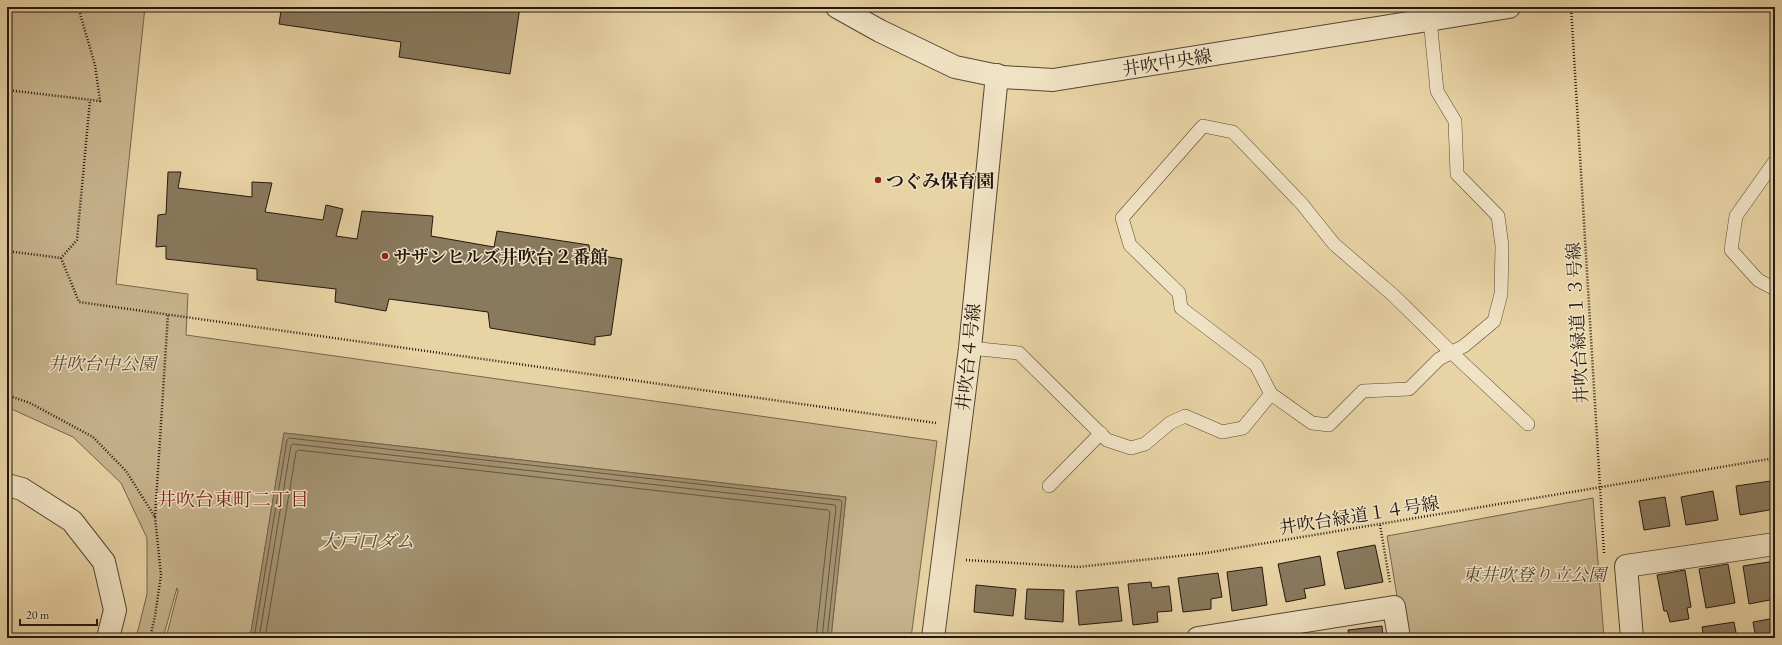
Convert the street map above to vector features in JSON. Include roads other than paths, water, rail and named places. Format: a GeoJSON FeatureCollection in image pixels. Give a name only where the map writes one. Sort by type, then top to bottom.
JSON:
{"type":"FeatureCollection","features":[{"type":"Feature","properties":{"kind":"street","name":"井吹中央線"},"geometry":{"type":"LineString","coordinates":[[837,7],[880,31],[955,67],[997,75],[1053,80],[1509,7]]}},
{"type":"Feature","properties":{"kind":"street","name":"井吹台４号線"},"geometry":{"type":"LineString","coordinates":[[933,638],[970,348],[997,75]]}},
{"type":"Feature","properties":{"kind":"street"},"geometry":{"type":"LineString","coordinates":[[7,486],[22,489],[72,521],[104,562],[115,610],[108,638]]}},
{"type":"Feature","properties":{"kind":"street"},"geometry":{"type":"LineString","coordinates":[[1632,638],[1626,566],[1775,544]]}},
{"type":"Feature","properties":{"kind":"street"},"geometry":{"type":"LineString","coordinates":[[1212,637],[1394,607],[1399,638]]}},
{"type":"Feature","properties":{"kind":"lane"},"geometry":{"type":"LineString","coordinates":[[1430,19],[1437,91],[1455,121],[1457,174],[1498,216],[1502,246],[1501,294],[1494,321],[1464,346],[1451,352],[1439,359],[1409,389],[1363,391],[1329,424],[1312,423],[1271,394],[1256,365],[1181,308],[1179,294],[1130,245],[1122,218],[1203,126],[1233,132],[1302,204],[1334,244],[1393,295],[1451,352],[1528,424]]}},
{"type":"Feature","properties":{"kind":"lane"},"geometry":{"type":"LineString","coordinates":[[1775,162],[1736,216],[1731,250],[1758,280],[1775,289]]}},
{"type":"Feature","properties":{"kind":"lane"},"geometry":{"type":"LineString","coordinates":[[970,348],[1019,353],[1107,440],[1131,448],[1145,444],[1170,422],[1184,416],[1222,432],[1243,428],[1271,394]]}},
{"type":"Feature","properties":{"kind":"lane"},"geometry":{"type":"LineString","coordinates":[[1049,486],[1101,433]]}},
{"type":"Feature","properties":{"kind":"water","name":"大戸口ダム"},"geometry":{"type":"Polygon","coordinates":[[[284,433],[846,497],[831,638],[250,638],[284,433]]]}},
{"type":"Feature","properties":{"kind":"place","name":"つぐみ保育園"},"geometry":{"type":"Point","coordinates":[878,180]}},
{"type":"Feature","properties":{"kind":"place","name":"サザンヒルズ井吹台２番館"},"geometry":{"type":"Point","coordinates":[385,256]}},
{"type":"Feature","properties":{"kind":"district","name":"井吹台東町二丁目"},"geometry":{"type":"Point","coordinates":[233,499]}},
{"type":"Feature","properties":{"kind":"park label","name":"井吹台中公園"},"geometry":{"type":"Point","coordinates":[102,363]}},
{"type":"Feature","properties":{"kind":"park label","name":"東井吹登り立公園"},"geometry":{"type":"Point","coordinates":[1534,574]}}]}
